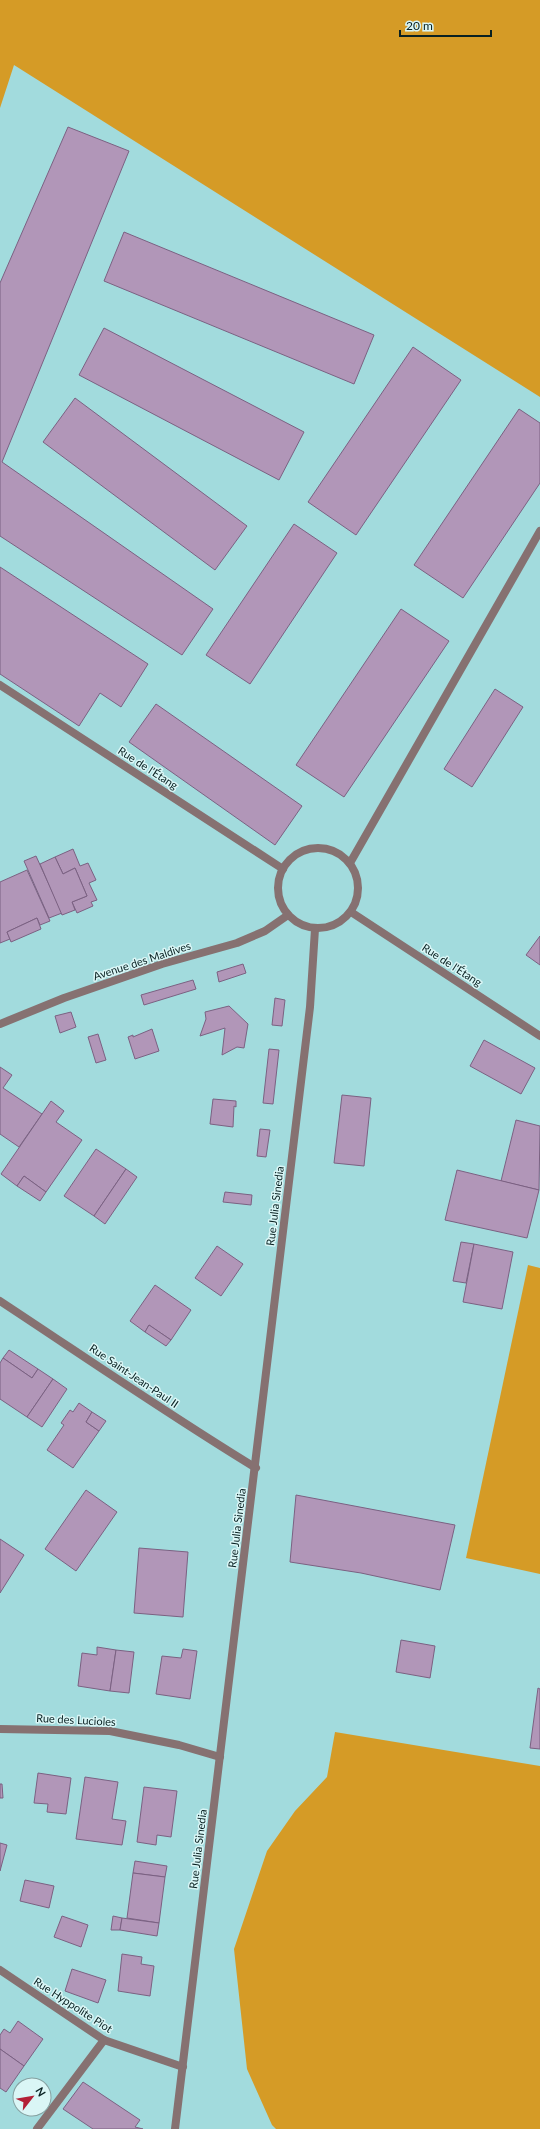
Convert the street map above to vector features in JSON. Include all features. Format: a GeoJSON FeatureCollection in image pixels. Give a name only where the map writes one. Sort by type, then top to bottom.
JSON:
{"type":"FeatureCollection","features":[{"type":"Feature","properties":{"kind":"street"},"geometry":{"type":"LineString","coordinates":[[350,863],[540,531]]}},
{"type":"Feature","properties":{"kind":"street","name":"Rue de l'Étang"},"geometry":{"type":"LineString","coordinates":[[0,685],[283,869]]}},
{"type":"Feature","properties":{"kind":"street"},"geometry":{"type":"LineString","coordinates":[[319,847],[335,851],[350,863],[358,878],[358,896],[351,912],[341,922],[330,927],[315,929],[301,924],[288,915],[280,902],[278,886],[283,869],[292,856],[306,849],[319,847]]}},
{"type":"Feature","properties":{"kind":"street","name":"Rue de l'Étang"},"geometry":{"type":"LineString","coordinates":[[351,912],[540,1036]]}},
{"type":"Feature","properties":{"kind":"street","name":"Avenue des Maldives"},"geometry":{"type":"LineString","coordinates":[[0,1024],[64,998],[162,964],[237,943],[265,930],[288,915]]}},
{"type":"Feature","properties":{"kind":"street","name":"Rue Julia Sinedia"},"geometry":{"type":"LineString","coordinates":[[175,2129],[256,1468],[310,1007],[315,929]]}},
{"type":"Feature","properties":{"kind":"street","name":"Rue Saint-Jean-Paul II"},"geometry":{"type":"LineString","coordinates":[[0,1301],[139,1392],[193,1430],[256,1468]]}},
{"type":"Feature","properties":{"kind":"street","name":"Rue des Lucioles"},"geometry":{"type":"LineString","coordinates":[[0,1729],[110,1731],[179,1745],[220,1757]]}},
{"type":"Feature","properties":{"kind":"street","name":"Rue Hyppolite Piot"},"geometry":{"type":"LineString","coordinates":[[0,1970],[104,2040],[183,2067]]}},
{"type":"Feature","properties":{"kind":"street"},"geometry":{"type":"LineString","coordinates":[[37,2129],[104,2040]]}},
{"type":"Feature","properties":{"kind":"shaded area"},"geometry":{"type":"Polygon","coordinates":[[[0,0],[540,0],[540,397],[14,65],[0,108],[0,0]]]}},
{"type":"Feature","properties":{"kind":"shaded area"},"geometry":{"type":"Polygon","coordinates":[[[528,1265],[540,1268],[540,1574],[466,1558],[528,1265]]]}},
{"type":"Feature","properties":{"kind":"shaded area"},"geometry":{"type":"Polygon","coordinates":[[[335,1732],[540,1766],[540,2129],[276,2129],[272,2125],[247,2069],[234,1949],[267,1851],[295,1811],[327,1777],[335,1732]]]}},
{"type":"Feature","properties":{"kind":"building"},"geometry":{"type":"Polygon","coordinates":[[[68,127],[129,151],[2,462],[213,609],[182,655],[0,536],[0,283],[68,127]]]}},
{"type":"Feature","properties":{"kind":"building"},"geometry":{"type":"Polygon","coordinates":[[[124,232],[374,335],[354,384],[104,281],[124,232]]]}},
{"type":"Feature","properties":{"kind":"building"},"geometry":{"type":"Polygon","coordinates":[[[104,328],[304,432],[279,480],[79,375],[104,328]]]}},
{"type":"Feature","properties":{"kind":"building"},"geometry":{"type":"Polygon","coordinates":[[[413,347],[461,380],[356,535],[308,502],[413,347]]]}},
{"type":"Feature","properties":{"kind":"building"},"geometry":{"type":"Polygon","coordinates":[[[75,398],[247,526],[215,570],[43,442],[75,398]]]}},
{"type":"Feature","properties":{"kind":"building"},"geometry":{"type":"Polygon","coordinates":[[[519,409],[540,423],[540,483],[463,598],[414,565],[519,409]]]}},
{"type":"Feature","properties":{"kind":"building"},"geometry":{"type":"Polygon","coordinates":[[[294,524],[337,553],[250,684],[206,655],[294,524]]]}},
{"type":"Feature","properties":{"kind":"building"},"geometry":{"type":"Polygon","coordinates":[[[0,567],[148,664],[121,707],[100,693],[79,726],[0,674],[0,567]]]}},
{"type":"Feature","properties":{"kind":"building"},"geometry":{"type":"Polygon","coordinates":[[[401,609],[449,641],[344,797],[296,765],[401,609]]]}},
{"type":"Feature","properties":{"kind":"building"},"geometry":{"type":"Polygon","coordinates":[[[495,689],[523,707],[472,787],[444,769],[495,689]]]}},
{"type":"Feature","properties":{"kind":"building"},"geometry":{"type":"Polygon","coordinates":[[[156,704],[302,806],[275,845],[129,742],[156,704]]]}},
{"type":"Feature","properties":{"kind":"building"},"geometry":{"type":"Polygon","coordinates":[[[73,849],[80,866],[88,863],[96,880],[89,883],[97,900],[91,902],[93,906],[77,913],[72,902],[87,896],[75,868],[63,874],[55,857],[73,849]]]}},
{"type":"Feature","properties":{"kind":"building"},"geometry":{"type":"Polygon","coordinates":[[[36,856],[62,913],[49,918],[24,861],[36,856]]]}},
{"type":"Feature","properties":{"kind":"building"},"geometry":{"type":"Polygon","coordinates":[[[55,857],[63,874],[75,868],[87,896],[72,902],[75,910],[62,915],[40,864],[55,857]]]}},
{"type":"Feature","properties":{"kind":"building"},"geometry":{"type":"Polygon","coordinates":[[[27,870],[50,921],[40,925],[37,918],[7,932],[10,939],[0,943],[0,882],[27,870]]]}},
{"type":"Feature","properties":{"kind":"building"},"geometry":{"type":"Polygon","coordinates":[[[37,918],[41,929],[11,942],[7,932],[37,918]]]}},
{"type":"Feature","properties":{"kind":"building"},"geometry":{"type":"Polygon","coordinates":[[[540,936],[540,965],[526,955],[540,936]]]}},
{"type":"Feature","properties":{"kind":"building"},"geometry":{"type":"Polygon","coordinates":[[[243,964],[246,973],[219,982],[217,972],[243,964]]]}},
{"type":"Feature","properties":{"kind":"building"},"geometry":{"type":"Polygon","coordinates":[[[193,980],[196,989],[144,1005],[141,995],[193,980]]]}},
{"type":"Feature","properties":{"kind":"building"},"geometry":{"type":"Polygon","coordinates":[[[275,998],[285,1000],[282,1026],[272,1025],[275,998]]]}},
{"type":"Feature","properties":{"kind":"building"},"geometry":{"type":"Polygon","coordinates":[[[229,1006],[248,1024],[244,1048],[237,1047],[222,1055],[225,1028],[200,1036],[206,1019],[205,1012],[229,1006]]]}},
{"type":"Feature","properties":{"kind":"building"},"geometry":{"type":"Polygon","coordinates":[[[71,1012],[76,1027],[60,1033],[55,1016],[71,1012]]]}},
{"type":"Feature","properties":{"kind":"building"},"geometry":{"type":"Polygon","coordinates":[[[152,1029],[159,1051],[135,1059],[128,1037],[133,1035],[133,1037],[152,1029]]]}},
{"type":"Feature","properties":{"kind":"building"},"geometry":{"type":"Polygon","coordinates":[[[98,1034],[106,1060],[96,1063],[88,1037],[98,1034]]]}},
{"type":"Feature","properties":{"kind":"building"},"geometry":{"type":"Polygon","coordinates":[[[484,1040],[535,1068],[521,1094],[470,1066],[484,1040]]]}},
{"type":"Feature","properties":{"kind":"building"},"geometry":{"type":"Polygon","coordinates":[[[269,1049],[279,1050],[273,1104],[263,1103],[269,1049]]]}},
{"type":"Feature","properties":{"kind":"building"},"geometry":{"type":"Polygon","coordinates":[[[0,1067],[12,1075],[3,1088],[42,1114],[19,1147],[0,1134],[0,1067]]]}},
{"type":"Feature","properties":{"kind":"building"},"geometry":{"type":"Polygon","coordinates":[[[342,1095],[371,1098],[364,1166],[334,1163],[342,1095]]]}},
{"type":"Feature","properties":{"kind":"building"},"geometry":{"type":"Polygon","coordinates":[[[213,1099],[236,1101],[236,1107],[234,1106],[233,1127],[210,1124],[213,1099]]]}},
{"type":"Feature","properties":{"kind":"building"},"geometry":{"type":"Polygon","coordinates":[[[51,1101],[64,1111],[56,1122],[82,1140],[46,1192],[24,1176],[17,1186],[1,1174],[51,1101]]]}},
{"type":"Feature","properties":{"kind":"building"},"geometry":{"type":"Polygon","coordinates":[[[516,1120],[540,1126],[539,1190],[501,1181],[516,1120]]]}},
{"type":"Feature","properties":{"kind":"building"},"geometry":{"type":"Polygon","coordinates":[[[260,1129],[270,1130],[266,1157],[257,1156],[260,1129]]]}},
{"type":"Feature","properties":{"kind":"building"},"geometry":{"type":"Polygon","coordinates":[[[96,1149],[126,1169],[94,1216],[64,1196],[96,1149]]]}},
{"type":"Feature","properties":{"kind":"building"},"geometry":{"type":"Polygon","coordinates":[[[126,1169],[137,1177],[105,1224],[94,1216],[126,1169]]]}},
{"type":"Feature","properties":{"kind":"building"},"geometry":{"type":"Polygon","coordinates":[[[457,1170],[539,1190],[527,1238],[445,1220],[457,1170]]]}},
{"type":"Feature","properties":{"kind":"building"},"geometry":{"type":"Polygon","coordinates":[[[24,1176],[46,1192],[40,1201],[17,1186],[24,1176]]]}},
{"type":"Feature","properties":{"kind":"building"},"geometry":{"type":"Polygon","coordinates":[[[225,1192],[252,1195],[251,1205],[223,1202],[225,1192]]]}},
{"type":"Feature","properties":{"kind":"building"},"geometry":{"type":"Polygon","coordinates":[[[461,1242],[474,1244],[466,1283],[453,1281],[461,1242]]]}},
{"type":"Feature","properties":{"kind":"building"},"geometry":{"type":"Polygon","coordinates":[[[474,1244],[513,1252],[502,1309],[463,1302],[474,1244]]]}},
{"type":"Feature","properties":{"kind":"building"},"geometry":{"type":"Polygon","coordinates":[[[217,1246],[243,1264],[221,1296],[195,1278],[217,1246]]]}},
{"type":"Feature","properties":{"kind":"building"},"geometry":{"type":"Polygon","coordinates":[[[155,1285],[191,1310],[171,1340],[149,1325],[145,1332],[130,1321],[155,1285]]]}},
{"type":"Feature","properties":{"kind":"building"},"geometry":{"type":"Polygon","coordinates":[[[149,1325],[171,1340],[166,1346],[145,1332],[149,1325]]]}},
{"type":"Feature","properties":{"kind":"building"},"geometry":{"type":"Polygon","coordinates":[[[9,1350],[38,1369],[32,1378],[3,1358],[9,1350]]]}},
{"type":"Feature","properties":{"kind":"building"},"geometry":{"type":"Polygon","coordinates":[[[3,1358],[32,1378],[38,1369],[53,1379],[27,1417],[0,1399],[0,1363],[3,1358]]]}},
{"type":"Feature","properties":{"kind":"building"},"geometry":{"type":"Polygon","coordinates":[[[53,1379],[67,1389],[42,1427],[27,1417],[53,1379]]]}},
{"type":"Feature","properties":{"kind":"building"},"geometry":{"type":"Polygon","coordinates":[[[79,1403],[92,1412],[86,1422],[99,1431],[73,1468],[47,1450],[64,1425],[61,1423],[70,1410],[73,1412],[79,1403]]]}},
{"type":"Feature","properties":{"kind":"building"},"geometry":{"type":"Polygon","coordinates":[[[92,1412],[106,1421],[99,1431],[86,1422],[92,1412]]]}},
{"type":"Feature","properties":{"kind":"building"},"geometry":{"type":"Polygon","coordinates":[[[86,1490],[117,1512],[76,1571],[45,1549],[86,1490]]]}},
{"type":"Feature","properties":{"kind":"building"},"geometry":{"type":"Polygon","coordinates":[[[296,1495],[455,1525],[440,1590],[361,1573],[290,1562],[296,1495]]]}},
{"type":"Feature","properties":{"kind":"building"},"geometry":{"type":"Polygon","coordinates":[[[0,1539],[24,1555],[0,1593],[0,1539]]]}},
{"type":"Feature","properties":{"kind":"building"},"geometry":{"type":"Polygon","coordinates":[[[139,1548],[188,1552],[183,1617],[134,1613],[139,1548]]]}},
{"type":"Feature","properties":{"kind":"building"},"geometry":{"type":"Polygon","coordinates":[[[401,1640],[435,1646],[430,1678],[396,1672],[401,1640]]]}},
{"type":"Feature","properties":{"kind":"building"},"geometry":{"type":"Polygon","coordinates":[[[97,1647],[116,1650],[110,1691],[78,1686],[82,1653],[97,1655],[97,1647]]]}},
{"type":"Feature","properties":{"kind":"building"},"geometry":{"type":"Polygon","coordinates":[[[183,1649],[197,1651],[190,1699],[156,1694],[162,1656],[181,1658],[183,1649]]]}},
{"type":"Feature","properties":{"kind":"building"},"geometry":{"type":"Polygon","coordinates":[[[116,1650],[134,1652],[129,1693],[110,1691],[116,1650]]]}},
{"type":"Feature","properties":{"kind":"building"},"geometry":{"type":"Polygon","coordinates":[[[538,1688],[540,1689],[540,1749],[530,1748],[538,1688]]]}},
{"type":"Feature","properties":{"kind":"building"},"geometry":{"type":"Polygon","coordinates":[[[38,1773],[71,1778],[66,1814],[47,1812],[48,1804],[34,1803],[38,1773]]]}},
{"type":"Feature","properties":{"kind":"building"},"geometry":{"type":"Polygon","coordinates":[[[85,1777],[118,1782],[112,1819],[126,1821],[122,1845],[76,1839],[85,1777]]]}},
{"type":"Feature","properties":{"kind":"building"},"geometry":{"type":"Polygon","coordinates":[[[0,1784],[2,1784],[3,1798],[0,1798],[0,1784]]]}},
{"type":"Feature","properties":{"kind":"building"},"geometry":{"type":"Polygon","coordinates":[[[144,1787],[177,1791],[171,1837],[157,1835],[156,1845],[137,1842],[144,1787]]]}},
{"type":"Feature","properties":{"kind":"building"},"geometry":{"type":"Polygon","coordinates":[[[0,1843],[7,1845],[0,1871],[0,1843]]]}},
{"type":"Feature","properties":{"kind":"building"},"geometry":{"type":"Polygon","coordinates":[[[135,1861],[167,1866],[165,1877],[133,1873],[135,1861]]]}},
{"type":"Feature","properties":{"kind":"building"},"geometry":{"type":"Polygon","coordinates":[[[133,1873],[165,1877],[159,1923],[127,1918],[133,1873]]]}},
{"type":"Feature","properties":{"kind":"building"},"geometry":{"type":"Polygon","coordinates":[[[25,1880],[54,1886],[49,1908],[20,1901],[25,1880]]]}},
{"type":"Feature","properties":{"kind":"building"},"geometry":{"type":"Polygon","coordinates":[[[62,1916],[88,1925],[81,1947],[54,1937],[62,1916]]]}},
{"type":"Feature","properties":{"kind":"building"},"geometry":{"type":"Polygon","coordinates":[[[113,1916],[122,1918],[120,1930],[111,1930],[113,1916]]]}},
{"type":"Feature","properties":{"kind":"building"},"geometry":{"type":"Polygon","coordinates":[[[122,1918],[159,1923],[157,1936],[120,1930],[122,1918]]]}},
{"type":"Feature","properties":{"kind":"building"},"geometry":{"type":"Polygon","coordinates":[[[122,1954],[142,1957],[141,1964],[154,1966],[150,1996],[118,1991],[122,1954]]]}},
{"type":"Feature","properties":{"kind":"building"},"geometry":{"type":"Polygon","coordinates":[[[72,1969],[106,1980],[98,2003],[65,1991],[72,1969]]]}},
{"type":"Feature","properties":{"kind":"building"},"geometry":{"type":"Polygon","coordinates":[[[18,2021],[43,2039],[24,2066],[0,2049],[0,2035],[4,2029],[10,2033],[18,2021]]]}},
{"type":"Feature","properties":{"kind":"building"},"geometry":{"type":"Polygon","coordinates":[[[0,2049],[24,2066],[16,2077],[12,2077],[12,2083],[6,2092],[0,2088],[0,2049]]]}},
{"type":"Feature","properties":{"kind":"building"},"geometry":{"type":"Polygon","coordinates":[[[83,2082],[140,2120],[135,2127],[143,2129],[93,2129],[63,2109],[83,2082]]]}}]}
